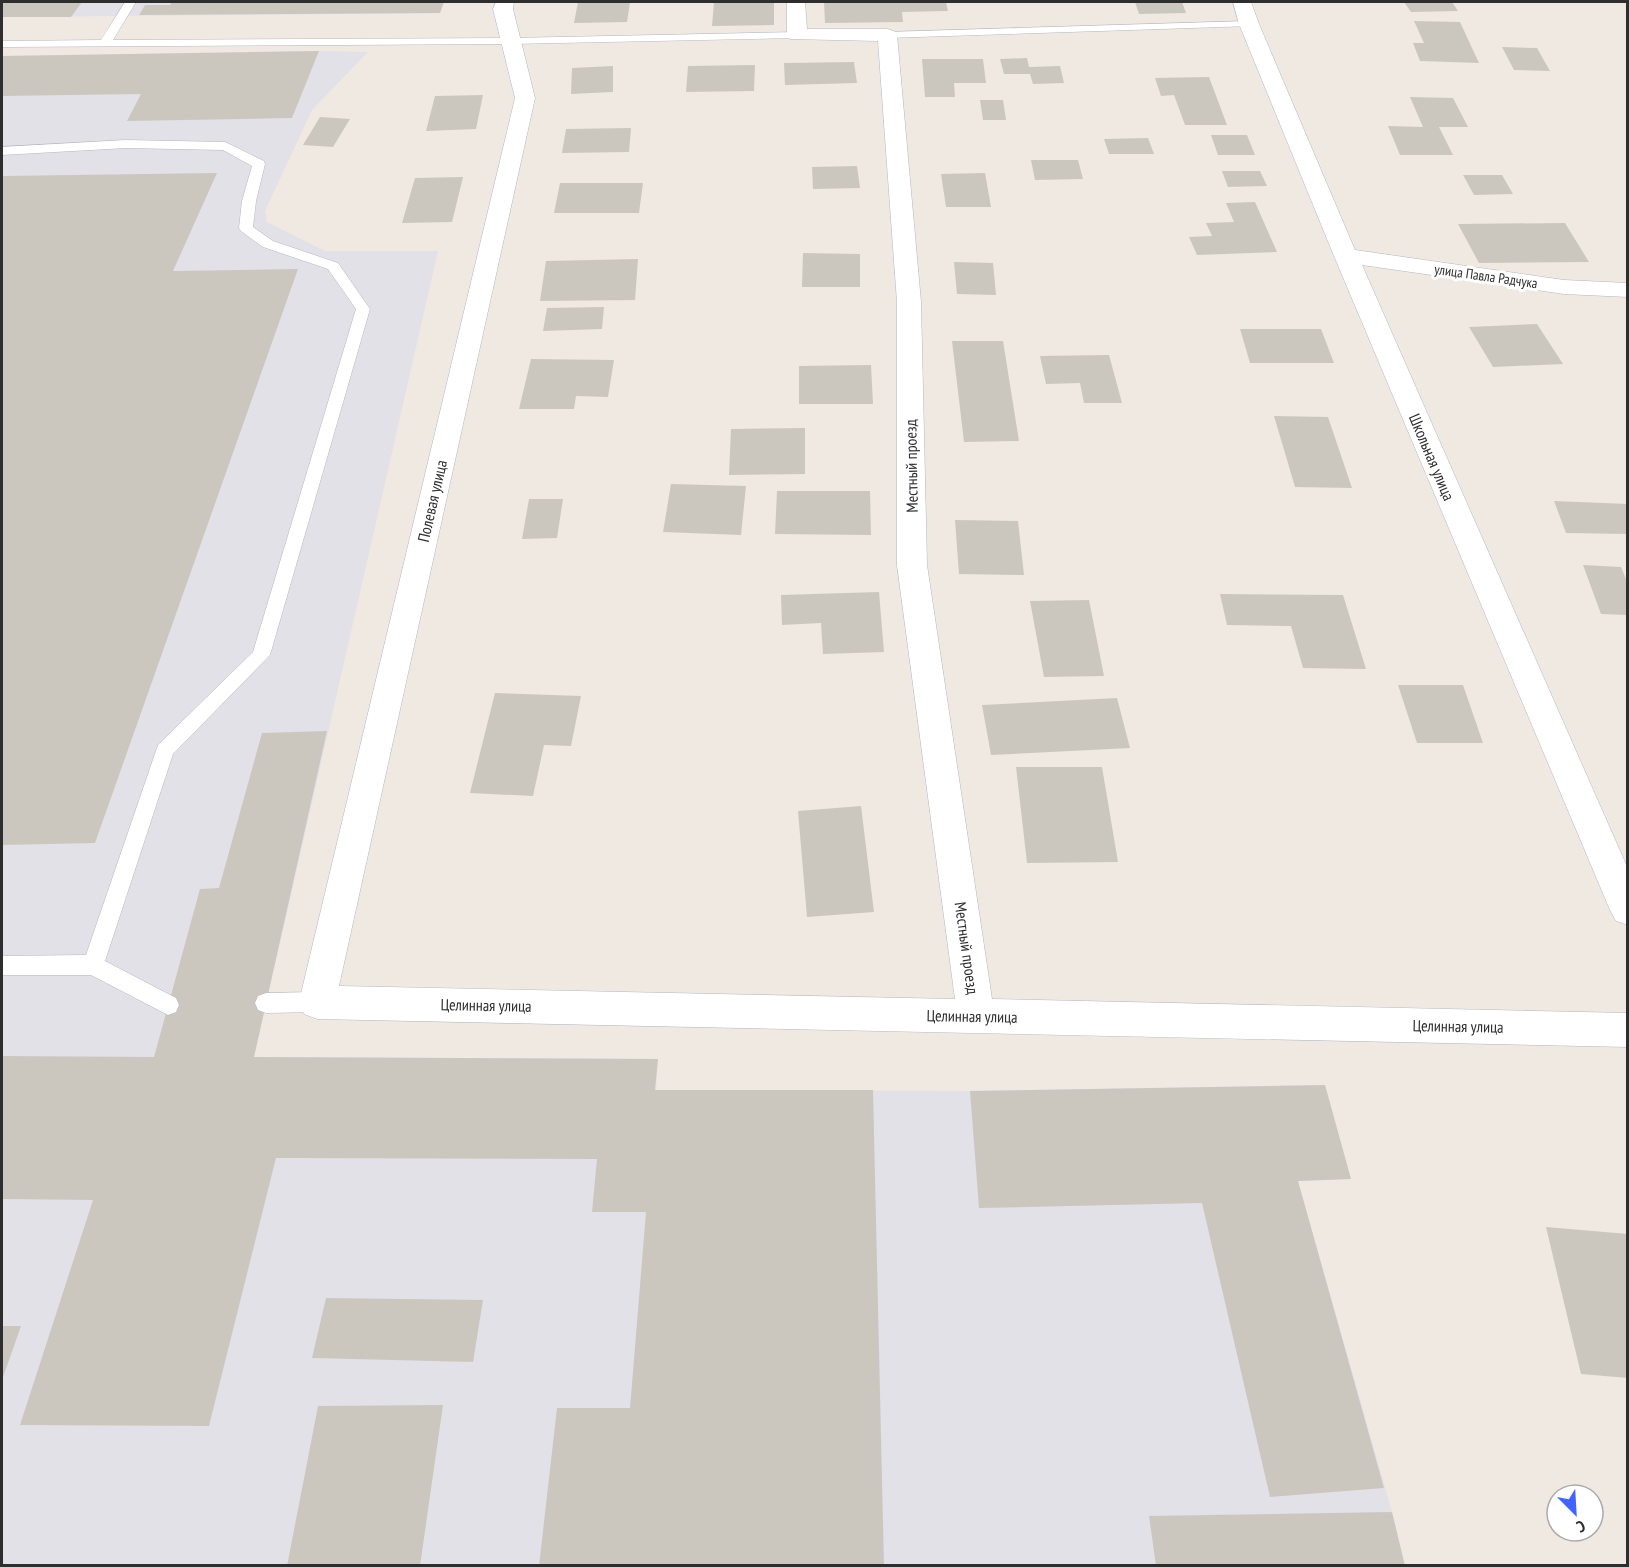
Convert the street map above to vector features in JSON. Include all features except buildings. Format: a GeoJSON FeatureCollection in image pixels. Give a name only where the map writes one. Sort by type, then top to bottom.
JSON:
{"type":"FeatureCollection","features":[{"type":"Feature","properties":{"kind":"street","name":"Полевая улица"},"geometry":{"type":"LineString","coordinates":[[317,1002],[525,98],[503,9],[505,2]]}},
{"type":"Feature","properties":{"kind":"street"},"geometry":{"type":"LineString","coordinates":[[796,2],[797,35],[887,35]]}},
{"type":"Feature","properties":{"kind":"street","name":"Школьная улица"},"geometry":{"type":"LineString","coordinates":[[1246,13],[1346,256],[1628,910]]}},
{"type":"Feature","properties":{"kind":"street","name":"Местный проезд"},"geometry":{"type":"LineString","coordinates":[[887,35],[909,302],[912,565],[976,1016]]}},
{"type":"Feature","properties":{"kind":"street","name":"улица Павла Радчука"},"geometry":{"type":"LineString","coordinates":[[1346,256],[1564,287],[1628,290]]}},
{"type":"Feature","properties":{"kind":"street","name":"Целинная улица"},"geometry":{"type":"LineString","coordinates":[[317,1002],[1628,1030]]}},
{"type":"Feature","properties":{"kind":"lane"},"geometry":{"type":"LineString","coordinates":[[105,43],[130,2]]}},
{"type":"Feature","properties":{"kind":"lane"},"geometry":{"type":"LineString","coordinates":[[887,35],[1246,13]]}},
{"type":"Feature","properties":{"kind":"lane"},"geometry":{"type":"LineString","coordinates":[[2,44],[511,41],[797,35]]}},
{"type":"Feature","properties":{"kind":"lane"},"geometry":{"type":"LineString","coordinates":[[2,151],[126,144],[225,146],[258,164],[249,201],[246,228],[268,244],[333,266],[363,309],[261,655],[165,750],[93,964]]}},
{"type":"Feature","properties":{"kind":"lane"},"geometry":{"type":"LineString","coordinates":[[2,965],[93,964],[168,1005]]}},
{"type":"Feature","properties":{"kind":"lane"},"geometry":{"type":"LineString","coordinates":[[266,1003],[317,1002]]}},
{"type":"Feature","properties":{"kind":"shaded area"},"geometry":{"type":"Polygon","coordinates":[[[2,2],[444,2],[440,13],[2,17],[2,2]]]}},
{"type":"Feature","properties":{"kind":"shaded area"},"geometry":{"type":"Polygon","coordinates":[[[368,52],[312,110],[265,211],[267,222],[325,251],[438,251],[254,1057],[658,1059],[656,1090],[970,1091],[1325,1085],[1351,1179],[1298,1181],[1405,1565],[2,1565],[2,56],[368,52]]]}}]}
